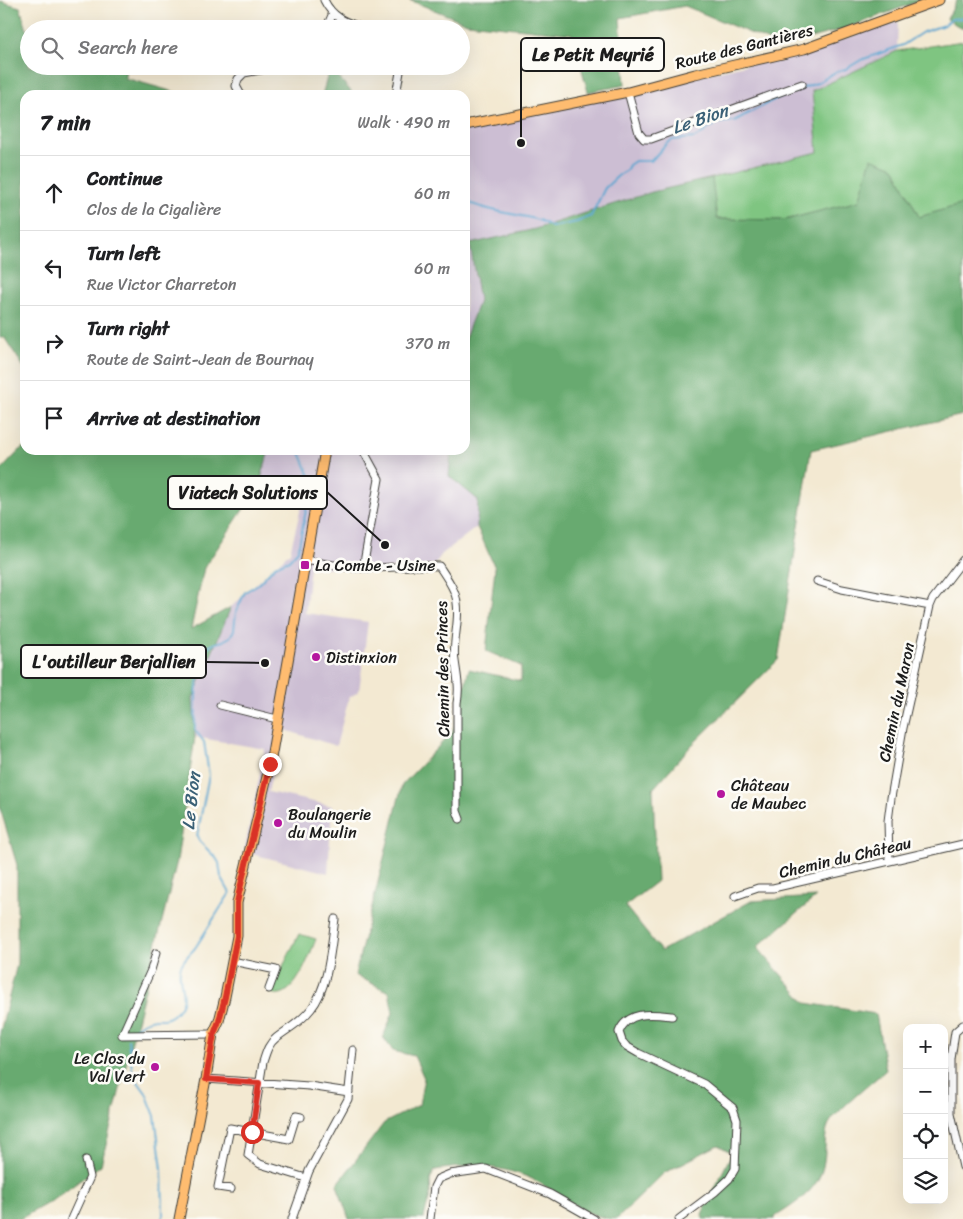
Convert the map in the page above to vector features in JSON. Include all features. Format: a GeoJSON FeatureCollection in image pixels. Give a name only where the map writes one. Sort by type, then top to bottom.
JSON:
{"type":"FeatureCollection","features":[{"type":"Feature","properties":{"kind":"main road","name":"Route des Gantières"},"geometry":{"type":"LineString","coordinates":[[470,124],[628,92],[694,74],[804,49],[939,0]]}},
{"type":"Feature","properties":{"kind":"main road"},"geometry":{"type":"LineString","coordinates":[[179,1219],[214,1034],[219,1021],[237,936],[237,903],[239,893],[270,764],[276,719],[324,455]]}},
{"type":"Feature","properties":{"kind":"street"},"geometry":{"type":"LineString","coordinates":[[324,0],[332,13],[342,20]]}},
{"type":"Feature","properties":{"kind":"street"},"geometry":{"type":"LineString","coordinates":[[329,20],[332,13]]}},
{"type":"Feature","properties":{"kind":"street"},"geometry":{"type":"LineString","coordinates":[[238,90],[236,86],[238,79],[242,75]]}},
{"type":"Feature","properties":{"kind":"street"},"geometry":{"type":"LineString","coordinates":[[397,90],[399,75]]}},
{"type":"Feature","properties":{"kind":"street"},"geometry":{"type":"LineString","coordinates":[[628,92],[639,134],[644,139],[651,139],[802,84]]}},
{"type":"Feature","properties":{"kind":"street"},"geometry":{"type":"LineString","coordinates":[[363,568],[378,479],[366,455]]}},
{"type":"Feature","properties":{"kind":"street","name":"Chemin des Princes"},"geometry":{"type":"LineString","coordinates":[[306,560],[323,564],[363,568],[404,565],[438,566],[455,593],[458,604],[454,661],[458,676],[459,694],[457,704],[457,811],[460,819]]}},
{"type":"Feature","properties":{"kind":"street","name":"Chemin du Maron"},"geometry":{"type":"LineString","coordinates":[[889,860],[888,822],[891,798],[903,728],[930,606],[933,599],[963,560]]}},
{"type":"Feature","properties":{"kind":"street"},"geometry":{"type":"LineString","coordinates":[[817,581],[842,589],[930,606]]}},
{"type":"Feature","properties":{"kind":"street"},"geometry":{"type":"LineString","coordinates":[[220,705],[276,719]]}},
{"type":"Feature","properties":{"kind":"street","name":"Chemin du Château"},"geometry":{"type":"LineString","coordinates":[[735,896],[758,888],[773,888],[963,844]]}},
{"type":"Feature","properties":{"kind":"street"},"geometry":{"type":"LineString","coordinates":[[306,1178],[260,1164],[248,1155],[259,1083],[267,1049],[275,1039],[298,1024],[313,1007],[320,994],[327,970],[335,919]]}},
{"type":"Feature","properties":{"kind":"street"},"geometry":{"type":"LineString","coordinates":[[156,953],[151,970],[122,1035],[214,1034]]}},
{"type":"Feature","properties":{"kind":"street"},"geometry":{"type":"LineString","coordinates":[[232,961],[276,970],[269,989]]}},
{"type":"Feature","properties":{"kind":"street"},"geometry":{"type":"LineString","coordinates":[[672,1016],[652,1014],[631,1018],[626,1021],[619,1032],[622,1041],[626,1046],[638,1053],[704,1084],[733,1108],[737,1120],[735,1169],[729,1179],[715,1192],[679,1219]]}},
{"type":"Feature","properties":{"kind":"street"},"geometry":{"type":"LineString","coordinates":[[963,1025],[955,1032],[951,1068],[952,1112],[963,1167]]}},
{"type":"Feature","properties":{"kind":"street"},"geometry":{"type":"LineString","coordinates":[[292,1219],[306,1178],[348,1099],[353,1050]]}},
{"type":"Feature","properties":{"kind":"street"},"geometry":{"type":"LineString","coordinates":[[206,1079],[309,1086],[349,1092]]}},
{"type":"Feature","properties":{"kind":"street"},"geometry":{"type":"LineString","coordinates":[[231,1189],[218,1187],[230,1128],[289,1139],[296,1116],[302,1117]]}},
{"type":"Feature","properties":{"kind":"street"},"geometry":{"type":"LineString","coordinates":[[72,1219],[90,1177],[86,1160]]}},
{"type":"Feature","properties":{"kind":"street"},"geometry":{"type":"LineString","coordinates":[[430,1219],[434,1187],[438,1179],[450,1174],[486,1169],[550,1194],[594,1219]]}},
{"type":"Feature","properties":{"kind":"shaded area"},"geometry":{"type":"Polygon","coordinates":[[[898,21],[897,51],[812,91],[818,152],[652,192],[535,229],[471,244],[479,301],[470,325],[470,129],[813,49],[898,21]]]}},
{"type":"Feature","properties":{"kind":"shaded area"},"geometry":{"type":"Polygon","coordinates":[[[268,455],[451,455],[449,476],[478,500],[477,527],[442,554],[434,565],[369,570],[310,567],[305,613],[368,622],[359,691],[349,698],[336,746],[282,729],[268,792],[332,806],[328,873],[244,852],[265,749],[195,737],[193,698],[231,607],[290,552],[302,504],[259,486],[268,455]]]}},
{"type":"Feature","properties":{"kind":"green space"},"geometry":{"type":"Polygon","coordinates":[[[409,0],[922,0],[844,29],[781,46],[685,6],[620,18],[625,85],[588,92],[572,34],[470,23],[470,20],[459,20],[409,0]]]}},
{"type":"Feature","properties":{"kind":"green space"},"geometry":{"type":"Polygon","coordinates":[[[957,0],[963,0],[963,29],[947,19],[957,0]]]}},
{"type":"Feature","properties":{"kind":"green space"},"geometry":{"type":"Polygon","coordinates":[[[0,1],[20,7],[24,20],[20,20],[20,75],[125,75],[125,78],[167,90],[20,90],[20,361],[4,337],[0,338],[0,1]]]}},
{"type":"Feature","properties":{"kind":"green space"},"geometry":{"type":"Polygon","coordinates":[[[963,41],[963,204],[919,217],[894,167],[871,159],[859,201],[785,220],[716,219],[712,178],[818,152],[812,91],[897,51],[963,41]]]}},
{"type":"Feature","properties":{"kind":"green space"},"geometry":{"type":"Polygon","coordinates":[[[328,75],[337,75],[350,90],[323,90],[328,75]]]}},
{"type":"Feature","properties":{"kind":"green space"},"geometry":{"type":"Polygon","coordinates":[[[871,158],[894,167],[919,217],[963,204],[963,415],[811,450],[778,660],[690,747],[653,789],[657,881],[625,906],[661,951],[751,901],[816,897],[757,947],[806,1003],[876,1014],[886,1070],[831,1121],[827,1130],[822,1171],[818,1180],[806,1194],[775,1217],[775,1219],[703,1219],[702,1214],[732,1153],[718,1145],[664,1173],[617,1219],[605,1218],[582,1209],[540,1183],[518,1173],[494,1168],[460,1167],[435,1170],[430,1180],[429,1197],[424,1219],[349,1219],[337,1185],[384,1123],[419,1105],[424,1078],[414,1056],[393,1051],[383,1037],[393,1013],[389,992],[355,975],[402,785],[453,731],[469,669],[521,681],[521,666],[486,651],[495,568],[477,527],[478,500],[449,476],[451,455],[470,455],[470,325],[479,301],[470,244],[535,229],[652,192],[712,178],[717,219],[785,220],[859,201],[871,158]]]}},
{"type":"Feature","properties":{"kind":"green space"},"geometry":{"type":"Polygon","coordinates":[[[20,450],[20,455],[268,455],[259,486],[204,568],[191,629],[231,607],[193,698],[195,737],[177,861],[101,1165],[55,1199],[20,1219],[0,1219],[0,1033],[17,964],[17,865],[0,808],[0,471],[20,450]]]}},
{"type":"Feature","properties":{"kind":"green space"},"geometry":{"type":"Polygon","coordinates":[[[299,934],[316,939],[305,966],[293,985],[286,992],[278,994],[269,992],[278,969],[281,970],[299,934]]]}},
{"type":"Feature","properties":{"kind":"waterway","name":"Le Bion"},"geometry":{"type":"LineString","coordinates":[[470,203],[540,221],[552,227],[577,222],[591,216],[605,188],[626,171],[629,165],[635,161],[651,161],[672,140],[695,138],[718,123],[734,121],[779,97],[817,83],[861,60],[903,45],[923,32],[944,25],[952,19],[963,18]]}},
{"type":"Feature","properties":{"kind":"waterway","name":"Le Bion"},"geometry":{"type":"LineString","coordinates":[[132,1032],[148,1020],[169,1018],[179,1009],[183,997],[180,975],[181,966],[195,948],[230,893],[221,877],[219,863],[199,841],[197,836],[209,775],[204,742],[195,730],[196,695],[202,650],[230,637],[234,630],[236,612],[245,592],[258,584],[275,566],[289,560],[298,550],[312,481],[301,455]]}},
{"type":"Feature","properties":{"kind":"waterway","name":"Le Bion"},"geometry":{"type":"LineString","coordinates":[[128,1040],[133,1075],[146,1093],[155,1116],[162,1169],[162,1219]]}},
{"type":"Feature","properties":{"kind":"place","name":"Le Petit Meyrié"},"geometry":{"type":"Point","coordinates":[521,143]}},
{"type":"Feature","properties":{"kind":"place","name":"Viatech Solutions"},"geometry":{"type":"Point","coordinates":[385,545]}},
{"type":"Feature","properties":{"kind":"place","name":"La Combe - Usine"},"geometry":{"type":"Point","coordinates":[305,565]}},
{"type":"Feature","properties":{"kind":"place","name":"Distinxion"},"geometry":{"type":"Point","coordinates":[316,657]}},
{"type":"Feature","properties":{"kind":"place","name":"L'outilleur Berjallien"},"geometry":{"type":"Point","coordinates":[265,663]}},
{"type":"Feature","properties":{"kind":"place","name":"Château de Maubec"},"geometry":{"type":"Point","coordinates":[721,794]}},
{"type":"Feature","properties":{"kind":"place","name":"Boulangerie du Moulin"},"geometry":{"type":"Point","coordinates":[278,823]}},
{"type":"Feature","properties":{"kind":"place","name":"Le Clos du Val Vert"},"geometry":{"type":"Point","coordinates":[155,1067]}},
{"type":"Feature","properties":{"kind":"route"},"geometry":{"type":"LineString","coordinates":[[252,1132],[259,1083],[206,1079],[214,1034],[225,997],[237,936],[237,903],[239,893],[270,764]]}}]}
